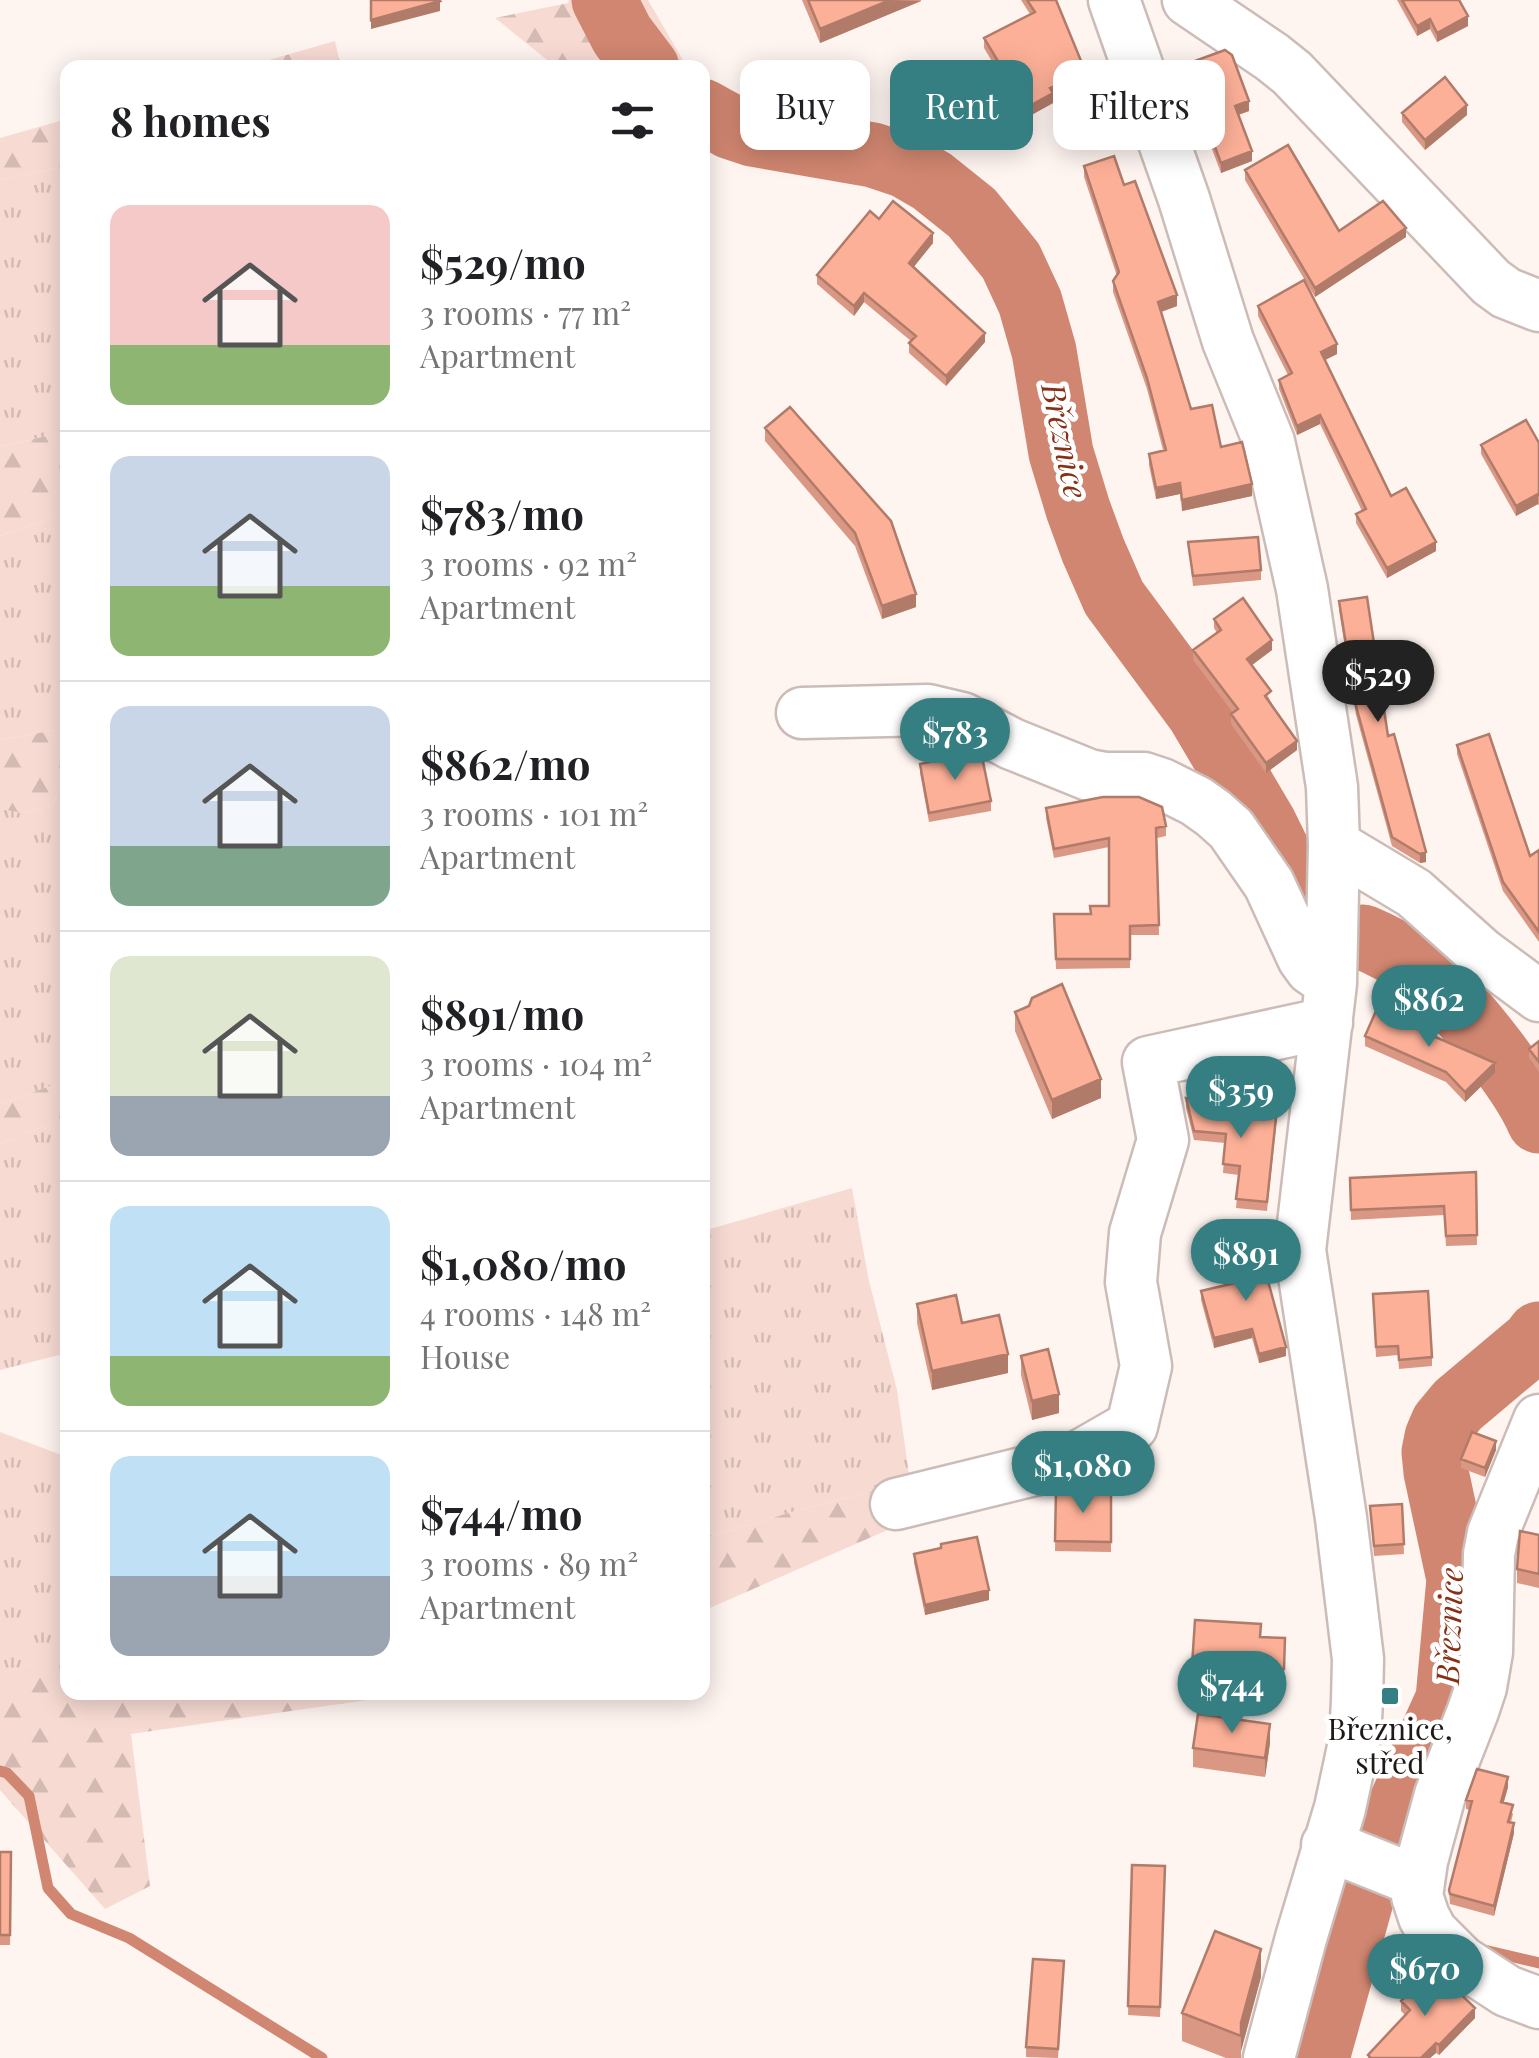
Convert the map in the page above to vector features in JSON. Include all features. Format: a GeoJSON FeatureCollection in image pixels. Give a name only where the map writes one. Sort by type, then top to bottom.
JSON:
{"type":"FeatureCollection","features":[{"type":"Feature","properties":{"kind":"street"},"geometry":{"type":"LineString","coordinates":[[1114,0],[1184,198],[1228,341],[1269,442],[1302,589],[1332,787],[1329,1003],[1300,1250],[1358,1658],[1355,1738],[1348,1774],[1373,1864],[1418,1896],[1424,1917],[1444,1946],[1487,1980],[1539,2003]]}},
{"type":"Feature","properties":{"kind":"street"},"geometry":{"type":"LineString","coordinates":[[1188,0],[1292,73],[1491,282],[1506,293],[1539,306]]}},
{"type":"Feature","properties":{"kind":"street"},"geometry":{"type":"LineString","coordinates":[[802,713],[946,713],[1079,772],[1106,778],[1144,778],[1187,796],[1231,829],[1269,884],[1329,1003]]}},
{"type":"Feature","properties":{"kind":"street"},"geometry":{"type":"LineString","coordinates":[[1334,845],[1414,893],[1481,953],[1539,996]]}},
{"type":"Feature","properties":{"kind":"street"},"geometry":{"type":"LineString","coordinates":[[896,1504],[1071,1461],[1132,1426],[1146,1366],[1131,1282],[1135,1233],[1163,1140],[1148,1062],[1329,1003]]}},
{"type":"Feature","properties":{"kind":"street"},"geometry":{"type":"LineString","coordinates":[[1268,2058],[1373,1864],[1440,1795],[1480,1687],[1487,1652],[1493,1533],[1539,1420]]}},
{"type":"Feature","properties":{"kind":"green space"},"geometry":{"type":"Polygon","coordinates":[[[648,0],[683,60],[547,60],[495,18],[568,3],[648,0]]]}},
{"type":"Feature","properties":{"kind":"green space"},"geometry":{"type":"Polygon","coordinates":[[[335,41],[339,60],[268,60],[335,41]]]}},
{"type":"Feature","properties":{"kind":"green space"},"geometry":{"type":"Polygon","coordinates":[[[710,83],[740,103],[740,132],[733,150],[710,149],[710,83]]]}},
{"type":"Feature","properties":{"kind":"green space"},"geometry":{"type":"Polygon","coordinates":[[[60,121],[60,167],[0,180],[0,138],[60,121]]]}},
{"type":"Feature","properties":{"kind":"green space"},"geometry":{"type":"Polygon","coordinates":[[[60,167],[60,433],[0,447],[0,180],[60,167]]]}},
{"type":"Feature","properties":{"kind":"green space"},"geometry":{"type":"Polygon","coordinates":[[[60,433],[60,515],[0,536],[0,447],[60,433]]]}},
{"type":"Feature","properties":{"kind":"green space"},"geometry":{"type":"Polygon","coordinates":[[[60,515],[60,729],[0,740],[0,536],[60,515]]]}},
{"type":"Feature","properties":{"kind":"green space"},"geometry":{"type":"Polygon","coordinates":[[[60,729],[60,789],[51,806],[23,813],[0,809],[0,740],[60,729]]]}},
{"type":"Feature","properties":{"kind":"green space"},"geometry":{"type":"Polygon","coordinates":[[[60,789],[60,1083],[0,1104],[0,809],[23,813],[51,806],[60,789]]]}},
{"type":"Feature","properties":{"kind":"green space"},"geometry":{"type":"Polygon","coordinates":[[[60,1083],[60,1120],[0,1144],[0,1104],[60,1083]]]}},
{"type":"Feature","properties":{"kind":"green space"},"geometry":{"type":"Polygon","coordinates":[[[60,1120],[60,1355],[0,1370],[0,1144],[60,1120]]]}},
{"type":"Feature","properties":{"kind":"green space"},"geometry":{"type":"Polygon","coordinates":[[[852,1188],[869,1281],[897,1390],[909,1474],[897,1485],[710,1537],[710,1229],[852,1188]]]}},
{"type":"Feature","properties":{"kind":"green space"},"geometry":{"type":"Polygon","coordinates":[[[0,1432],[60,1454],[60,1658],[0,1673],[0,1432]]]}},
{"type":"Feature","properties":{"kind":"green space"},"geometry":{"type":"Polygon","coordinates":[[[897,1485],[908,1521],[710,1608],[710,1537],[897,1485]]]}},
{"type":"Feature","properties":{"kind":"green space"},"geometry":{"type":"Polygon","coordinates":[[[60,1658],[60,1700],[368,1700],[131,1734],[150,1886],[105,1909],[0,1790],[0,1673],[60,1658]]]}},
{"type":"Feature","properties":{"kind":"building"},"geometry":{"type":"Polygon","coordinates":[[[371,0],[439,0],[440,1],[371,20],[371,0]]]}},
{"type":"Feature","properties":{"kind":"building"},"geometry":{"type":"Polygon","coordinates":[[[808,0],[890,0],[820,29],[808,0]]]}},
{"type":"Feature","properties":{"kind":"building"},"geometry":{"type":"Polygon","coordinates":[[[1027,0],[1056,0],[1081,60],[1053,60],[1053,93],[1033,104],[1033,60],[997,60],[984,38],[1035,12],[1027,0]]]}},
{"type":"Feature","properties":{"kind":"building"},"geometry":{"type":"Polygon","coordinates":[[[1402,0],[1459,0],[1468,16],[1437,33],[1430,19],[1417,26],[1402,0]]]}},
{"type":"Feature","properties":{"kind":"building"},"geometry":{"type":"Polygon","coordinates":[[[1225,50],[1232,55],[1249,101],[1235,106],[1252,151],[1221,163],[1216,150],[1225,150],[1225,60],[1198,60],[1225,50]]]}},
{"type":"Feature","properties":{"kind":"building"},"geometry":{"type":"Polygon","coordinates":[[[1445,77],[1467,105],[1425,140],[1402,113],[1445,77]]]}},
{"type":"Feature","properties":{"kind":"building"},"geometry":{"type":"Polygon","coordinates":[[[1288,145],[1339,231],[1383,201],[1406,228],[1315,288],[1245,170],[1288,145]]]}},
{"type":"Feature","properties":{"kind":"building"},"geometry":{"type":"Polygon","coordinates":[[[1114,156],[1124,185],[1135,181],[1177,295],[1158,302],[1191,409],[1212,405],[1221,447],[1242,442],[1252,484],[1182,500],[1180,483],[1156,488],[1149,454],[1166,450],[1147,378],[1113,281],[1119,272],[1084,166],[1114,156]]]}},
{"type":"Feature","properties":{"kind":"building"},"geometry":{"type":"Polygon","coordinates":[[[893,201],[933,233],[909,263],[985,333],[946,376],[909,343],[916,336],[864,293],[854,306],[817,275],[870,211],[879,219],[893,201]]]}},
{"type":"Feature","properties":{"kind":"building"},"geometry":{"type":"Polygon","coordinates":[[[1304,280],[1337,344],[1321,352],[1391,496],[1406,488],[1436,542],[1387,568],[1356,514],[1366,509],[1320,415],[1297,426],[1279,380],[1292,373],[1258,306],[1304,280]]]}},
{"type":"Feature","properties":{"kind":"building"},"geometry":{"type":"Polygon","coordinates":[[[790,407],[891,521],[916,594],[882,606],[855,533],[765,428],[790,407]]]}},
{"type":"Feature","properties":{"kind":"building"},"geometry":{"type":"Polygon","coordinates":[[[1526,420],[1539,443],[1539,496],[1516,506],[1481,445],[1526,420]]]}},
{"type":"Feature","properties":{"kind":"building"},"geometry":{"type":"Polygon","coordinates":[[[1258,537],[1261,570],[1193,576],[1188,542],[1258,537]]]}},
{"type":"Feature","properties":{"kind":"building"},"geometry":{"type":"Polygon","coordinates":[[[1367,597],[1388,736],[1394,734],[1426,852],[1420,854],[1392,837],[1356,706],[1339,601],[1367,597]]]}},
{"type":"Feature","properties":{"kind":"building"},"geometry":{"type":"Polygon","coordinates":[[[1243,598],[1272,640],[1247,659],[1271,691],[1265,696],[1297,741],[1266,763],[1231,714],[1238,709],[1193,650],[1221,630],[1214,619],[1243,598]]]}},
{"type":"Feature","properties":{"kind":"building"},"geometry":{"type":"Polygon","coordinates":[[[1489,734],[1530,856],[1539,850],[1539,932],[1503,882],[1457,745],[1489,734]]]}},
{"type":"Feature","properties":{"kind":"building"},"geometry":{"type":"Polygon","coordinates":[[[981,752],[991,801],[929,813],[920,764],[981,752]]]}},
{"type":"Feature","properties":{"kind":"building"},"geometry":{"type":"Polygon","coordinates":[[[1103,797],[1139,797],[1162,807],[1166,826],[1156,828],[1159,925],[1130,926],[1130,959],[1056,959],[1054,914],[1091,914],[1090,906],[1109,906],[1109,838],[1054,849],[1046,808],[1103,797]]]}},
{"type":"Feature","properties":{"kind":"building"},"geometry":{"type":"Polygon","coordinates":[[[1062,984],[1101,1079],[1052,1100],[1015,1012],[1029,1006],[1032,998],[1062,984]]]}},
{"type":"Feature","properties":{"kind":"building"},"geometry":{"type":"Polygon","coordinates":[[[1376,1011],[1495,1063],[1465,1092],[1446,1072],[1365,1036],[1376,1011]]]}},
{"type":"Feature","properties":{"kind":"building"},"geometry":{"type":"Polygon","coordinates":[[[1539,1041],[1539,1062],[1529,1049],[1539,1041]]]}},
{"type":"Feature","properties":{"kind":"building"},"geometry":{"type":"Polygon","coordinates":[[[1186,1098],[1277,1108],[1267,1202],[1236,1199],[1240,1166],[1223,1164],[1226,1134],[1194,1131],[1186,1098]]]}},
{"type":"Feature","properties":{"kind":"building"},"geometry":{"type":"Polygon","coordinates":[[[1476,1172],[1477,1235],[1446,1236],[1444,1206],[1351,1210],[1350,1178],[1476,1172]]]}},
{"type":"Feature","properties":{"kind":"building"},"geometry":{"type":"Polygon","coordinates":[[[1259,1248],[1286,1347],[1259,1354],[1252,1329],[1214,1338],[1201,1291],[1239,1282],[1231,1255],[1259,1248]]]}},
{"type":"Feature","properties":{"kind":"building"},"geometry":{"type":"Polygon","coordinates":[[[1428,1291],[1432,1357],[1399,1360],[1398,1346],[1376,1347],[1373,1294],[1428,1291]]]}},
{"type":"Feature","properties":{"kind":"building"},"geometry":{"type":"Polygon","coordinates":[[[956,1295],[962,1323],[999,1315],[1008,1354],[932,1371],[917,1304],[956,1295]]]}},
{"type":"Feature","properties":{"kind":"building"},"geometry":{"type":"Polygon","coordinates":[[[1048,1349],[1059,1394],[1032,1401],[1021,1356],[1048,1349]]]}},
{"type":"Feature","properties":{"kind":"building"},"geometry":{"type":"Polygon","coordinates":[[[1472,1432],[1496,1441],[1485,1468],[1461,1459],[1472,1432]]]}},
{"type":"Feature","properties":{"kind":"building"},"geometry":{"type":"Polygon","coordinates":[[[1056,1490],[1111,1492],[1111,1542],[1055,1541],[1056,1490]]]}},
{"type":"Feature","properties":{"kind":"building"},"geometry":{"type":"Polygon","coordinates":[[[1402,1504],[1404,1544],[1374,1546],[1370,1506],[1402,1504]]]}},
{"type":"Feature","properties":{"kind":"building"},"geometry":{"type":"Polygon","coordinates":[[[1520,1531],[1539,1535],[1539,1574],[1517,1569],[1520,1531]]]}},
{"type":"Feature","properties":{"kind":"building"},"geometry":{"type":"Polygon","coordinates":[[[977,1537],[989,1590],[925,1605],[914,1554],[977,1537]]]}},
{"type":"Feature","properties":{"kind":"building"},"geometry":{"type":"Polygon","coordinates":[[[1195,1620],[1261,1624],[1260,1637],[1285,1638],[1284,1669],[1192,1665],[1195,1620]]]}},
{"type":"Feature","properties":{"kind":"building"},"geometry":{"type":"Polygon","coordinates":[[[1198,1714],[1270,1724],[1265,1758],[1193,1748],[1198,1714]]]}},
{"type":"Feature","properties":{"kind":"building"},"geometry":{"type":"Polygon","coordinates":[[[1477,1769],[1508,1777],[1501,1802],[1513,1805],[1508,1822],[1514,1823],[1494,1906],[1450,1894],[1449,1890],[1472,1801],[1466,1800],[1477,1769]]]}},
{"type":"Feature","properties":{"kind":"building"},"geometry":{"type":"Polygon","coordinates":[[[0,1852],[11,1852],[10,1935],[0,1935],[0,1852]]]}},
{"type":"Feature","properties":{"kind":"building"},"geometry":{"type":"Polygon","coordinates":[[[1132,1865],[1165,1866],[1160,2007],[1128,2006],[1132,1865]]]}},
{"type":"Feature","properties":{"kind":"building"},"geometry":{"type":"Polygon","coordinates":[[[1215,1931],[1261,1949],[1241,2036],[1182,2013],[1215,1931]]]}},
{"type":"Feature","properties":{"kind":"building"},"geometry":{"type":"Polygon","coordinates":[[[1033,1959],[1064,1961],[1058,2049],[1026,2047],[1033,1959]]]}},
{"type":"Feature","properties":{"kind":"building"},"geometry":{"type":"Polygon","coordinates":[[[1434,1968],[1475,2008],[1421,2058],[1369,2058],[1410,2010],[1401,2001],[1434,1968]]]}},
{"type":"Feature","properties":{"kind":"waterway","name":"Březnice"},"geometry":{"type":"LineString","coordinates":[[604,0],[622,35],[641,60]]}},
{"type":"Feature","properties":{"kind":"waterway","name":"Březnice"},"geometry":{"type":"LineString","coordinates":[[710,115],[752,134],[873,155],[906,166],[972,213],[1011,261],[1030,302],[1044,351],[1061,453],[1078,509],[1114,598],[1199,713],[1265,825],[1298,892],[1319,915]]}},
{"type":"Feature","properties":{"kind":"waterway","name":"Březnice"},"geometry":{"type":"LineString","coordinates":[[1363,937],[1432,979],[1503,1062],[1539,1121]]}},
{"type":"Feature","properties":{"kind":"waterway","name":"Březnice"},"geometry":{"type":"LineString","coordinates":[[1317,2058],[1367,1879],[1448,1699],[1459,1579],[1436,1472],[1437,1437],[1458,1405],[1539,1334]]}},
{"type":"Feature","properties":{"kind":"waterway"},"geometry":{"type":"LineString","coordinates":[[0,1771],[7,1773],[29,1796],[48,1888],[71,1914],[129,1938],[322,2058]]}},
{"type":"Feature","properties":{"kind":"waterway"},"geometry":{"type":"LineString","coordinates":[[1371,1884],[1387,1904]]}},
{"type":"Feature","properties":{"kind":"waterway"},"geometry":{"type":"LineString","coordinates":[[1480,1949],[1539,1963]]}},
{"type":"Feature","properties":{"kind":"place","name":"Březnice, střed"},"geometry":{"type":"Point","coordinates":[1390,1696]}}]}
